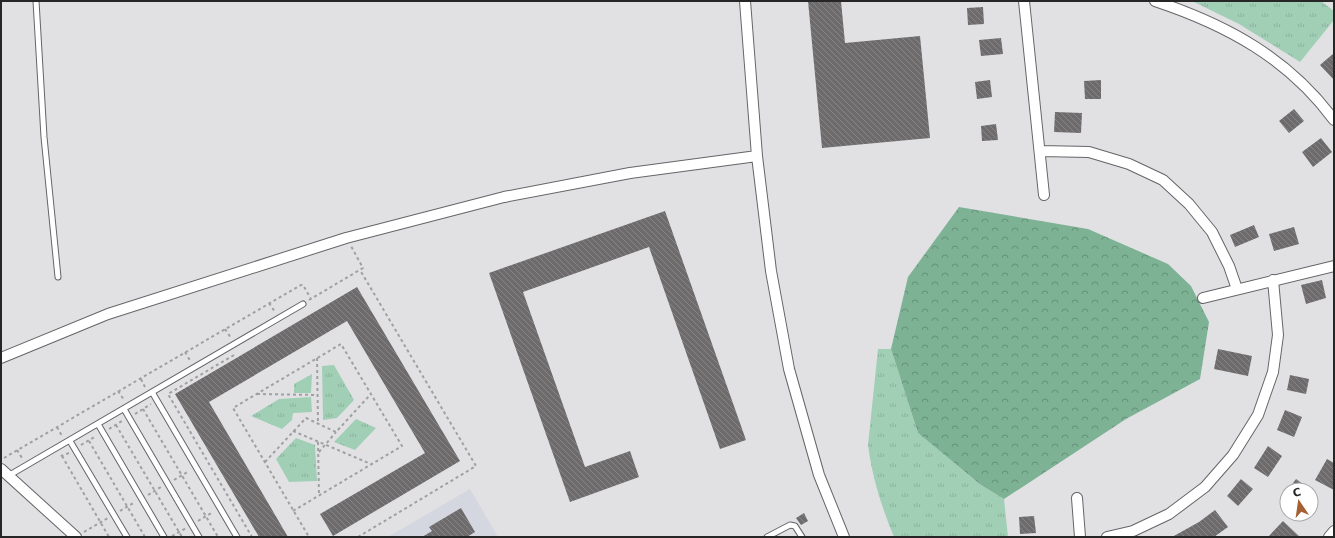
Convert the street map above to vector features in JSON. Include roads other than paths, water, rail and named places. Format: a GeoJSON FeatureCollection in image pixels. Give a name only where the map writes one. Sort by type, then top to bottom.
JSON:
{"type":"FeatureCollection","features":[{"type":"Feature","properties":{"kind":"street"},"geometry":{"type":"LineString","coordinates":[[745,1],[757,156],[771,271],[788,369],[819,475],[844,537]]}},
{"type":"Feature","properties":{"kind":"street"},"geometry":{"type":"LineString","coordinates":[[1024,1],[1044,195]]}},
{"type":"Feature","properties":{"kind":"street"},"geometry":{"type":"LineString","coordinates":[[1155,1],[1177,8],[1220,26],[1265,52],[1307,87],[1334,120]]}},
{"type":"Feature","properties":{"kind":"street"},"geometry":{"type":"LineString","coordinates":[[1040,151],[1089,152],[1129,164],[1163,180],[1189,204],[1212,232],[1229,266],[1237,289]]}},
{"type":"Feature","properties":{"kind":"street"},"geometry":{"type":"LineString","coordinates":[[1,358],[108,314],[346,238],[504,197],[630,173],[757,156]]}},
{"type":"Feature","properties":{"kind":"street"},"geometry":{"type":"LineString","coordinates":[[1203,298],[1334,266]]}},
{"type":"Feature","properties":{"kind":"street"},"geometry":{"type":"LineString","coordinates":[[1107,537],[1134,531],[1168,514],[1205,487],[1233,455],[1258,415],[1274,372],[1278,335],[1273,280]]}},
{"type":"Feature","properties":{"kind":"street"},"geometry":{"type":"LineString","coordinates":[[5,473],[76,537]]}},
{"type":"Feature","properties":{"kind":"street"},"geometry":{"type":"LineString","coordinates":[[1077,498],[1080,537]]}},
{"type":"Feature","properties":{"kind":"street"},"geometry":{"type":"LineString","coordinates":[[1329,537],[1334,531]]}},
{"type":"Feature","properties":{"kind":"lane"},"geometry":{"type":"LineString","coordinates":[[36,1],[44,138],[58,277]]}},
{"type":"Feature","properties":{"kind":"lane"},"geometry":{"type":"LineString","coordinates":[[5,473],[70,440],[303,304]]}},
{"type":"Feature","properties":{"kind":"lane"},"geometry":{"type":"LineString","coordinates":[[152,392],[236,537]]}},
{"type":"Feature","properties":{"kind":"lane"},"geometry":{"type":"LineString","coordinates":[[124,409],[199,537]]}},
{"type":"Feature","properties":{"kind":"lane"},"geometry":{"type":"LineString","coordinates":[[98,424],[164,537]]}},
{"type":"Feature","properties":{"kind":"lane"},"geometry":{"type":"LineString","coordinates":[[70,440],[127,537]]}},
{"type":"Feature","properties":{"kind":"lane"},"geometry":{"type":"LineString","coordinates":[[767,537],[790,525],[795,526],[802,537]]}}]}
